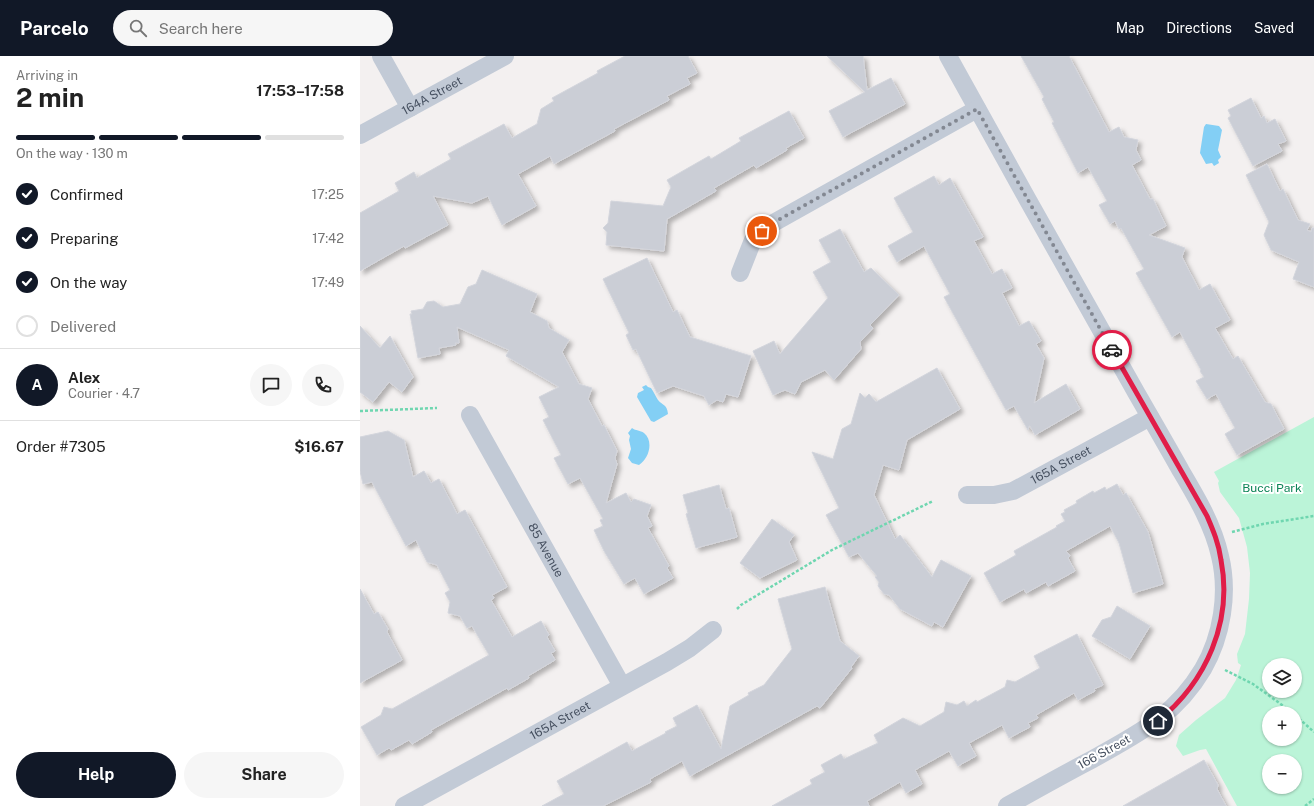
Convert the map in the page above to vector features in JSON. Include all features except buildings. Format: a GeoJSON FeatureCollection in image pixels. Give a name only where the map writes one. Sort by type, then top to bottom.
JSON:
{"type":"FeatureCollection","features":[{"type":"Feature","properties":{"kind":"street"},"geometry":{"type":"LineString","coordinates":[[381,56],[410,108]]}},
{"type":"Feature","properties":{"kind":"street","name":"164A Street"},"geometry":{"type":"LineString","coordinates":[[360,135],[505,56]]}},
{"type":"Feature","properties":{"kind":"street","name":"166 Street"},"geometry":{"type":"LineString","coordinates":[[948,56],[1197,498],[1215,536],[1224,582],[1224,597],[1218,633],[1210,654],[1191,687],[1174,707],[1158,721],[1129,739],[1007,806]]}},
{"type":"Feature","properties":{"kind":"street"},"geometry":{"type":"LineString","coordinates":[[740,273],[753,240],[768,226],[977,109]]}},
{"type":"Feature","properties":{"kind":"street","name":"85 Avenue"},"geometry":{"type":"LineString","coordinates":[[470,415],[622,686]]}},
{"type":"Feature","properties":{"kind":"street","name":"165A Street"},"geometry":{"type":"LineString","coordinates":[[967,495],[994,495],[1013,491],[1150,417]]}},
{"type":"Feature","properties":{"kind":"street","name":"165A Street"},"geometry":{"type":"LineString","coordinates":[[404,806],[494,758],[682,653],[713,630]]}},
{"type":"Feature","properties":{"kind":"path"},"geometry":{"type":"LineString","coordinates":[[360,411],[437,408]]}},
{"type":"Feature","properties":{"kind":"path"},"geometry":{"type":"LineString","coordinates":[[737,609],[741,605],[832,550],[933,501]]}},
{"type":"Feature","properties":{"kind":"path"},"geometry":{"type":"LineString","coordinates":[[1230,532],[1263,524],[1314,516]]}},
{"type":"Feature","properties":{"kind":"path"},"geometry":{"type":"LineString","coordinates":[[1221,668],[1254,684],[1283,706]]}},
{"type":"Feature","properties":{"kind":"path"},"geometry":{"type":"LineString","coordinates":[[1302,721],[1314,732]]}},
{"type":"Feature","properties":{"kind":"path"},"geometry":{"type":"LineString","coordinates":[[1305,806],[1314,799]]}},
{"type":"Feature","properties":{"kind":"green space","name":"Bucci Park"},"geometry":{"type":"Polygon","coordinates":[[[1314,417],[1314,806],[1237,806],[1206,749],[1183,756],[1176,746],[1179,735],[1225,698],[1236,680],[1241,665],[1238,663],[1237,654],[1245,634],[1249,599],[1250,573],[1247,547],[1239,518],[1220,492],[1219,481],[1214,472],[1314,417]]]}},
{"type":"Feature","properties":{"kind":"water"},"geometry":{"type":"Polygon","coordinates":[[[1206,124],[1219,126],[1222,130],[1218,150],[1221,157],[1218,160],[1219,163],[1214,166],[1212,163],[1206,164],[1200,153],[1204,127],[1206,124]]]}},
{"type":"Feature","properties":{"kind":"water"},"geometry":{"type":"Polygon","coordinates":[[[646,385],[651,388],[658,400],[666,407],[668,414],[654,422],[651,421],[637,397],[638,393],[644,390],[642,387],[646,385]]]}},
{"type":"Feature","properties":{"kind":"water"},"geometry":{"type":"Polygon","coordinates":[[[632,428],[644,433],[649,441],[648,454],[639,465],[632,463],[628,458],[631,449],[629,440],[630,436],[628,433],[632,428]]]}},
{"type":"Feature","properties":{"kind":"way so far"},"geometry":{"type":"LineString","coordinates":[[762,231],[773,223],[977,109],[1112,350]]}},
{"type":"Feature","properties":{"kind":"route"},"geometry":{"type":"LineString","coordinates":[[1112,350],[1207,516],[1215,536],[1221,559],[1224,582],[1223,606],[1218,633],[1203,669],[1181,700],[1158,721]]}}]}
